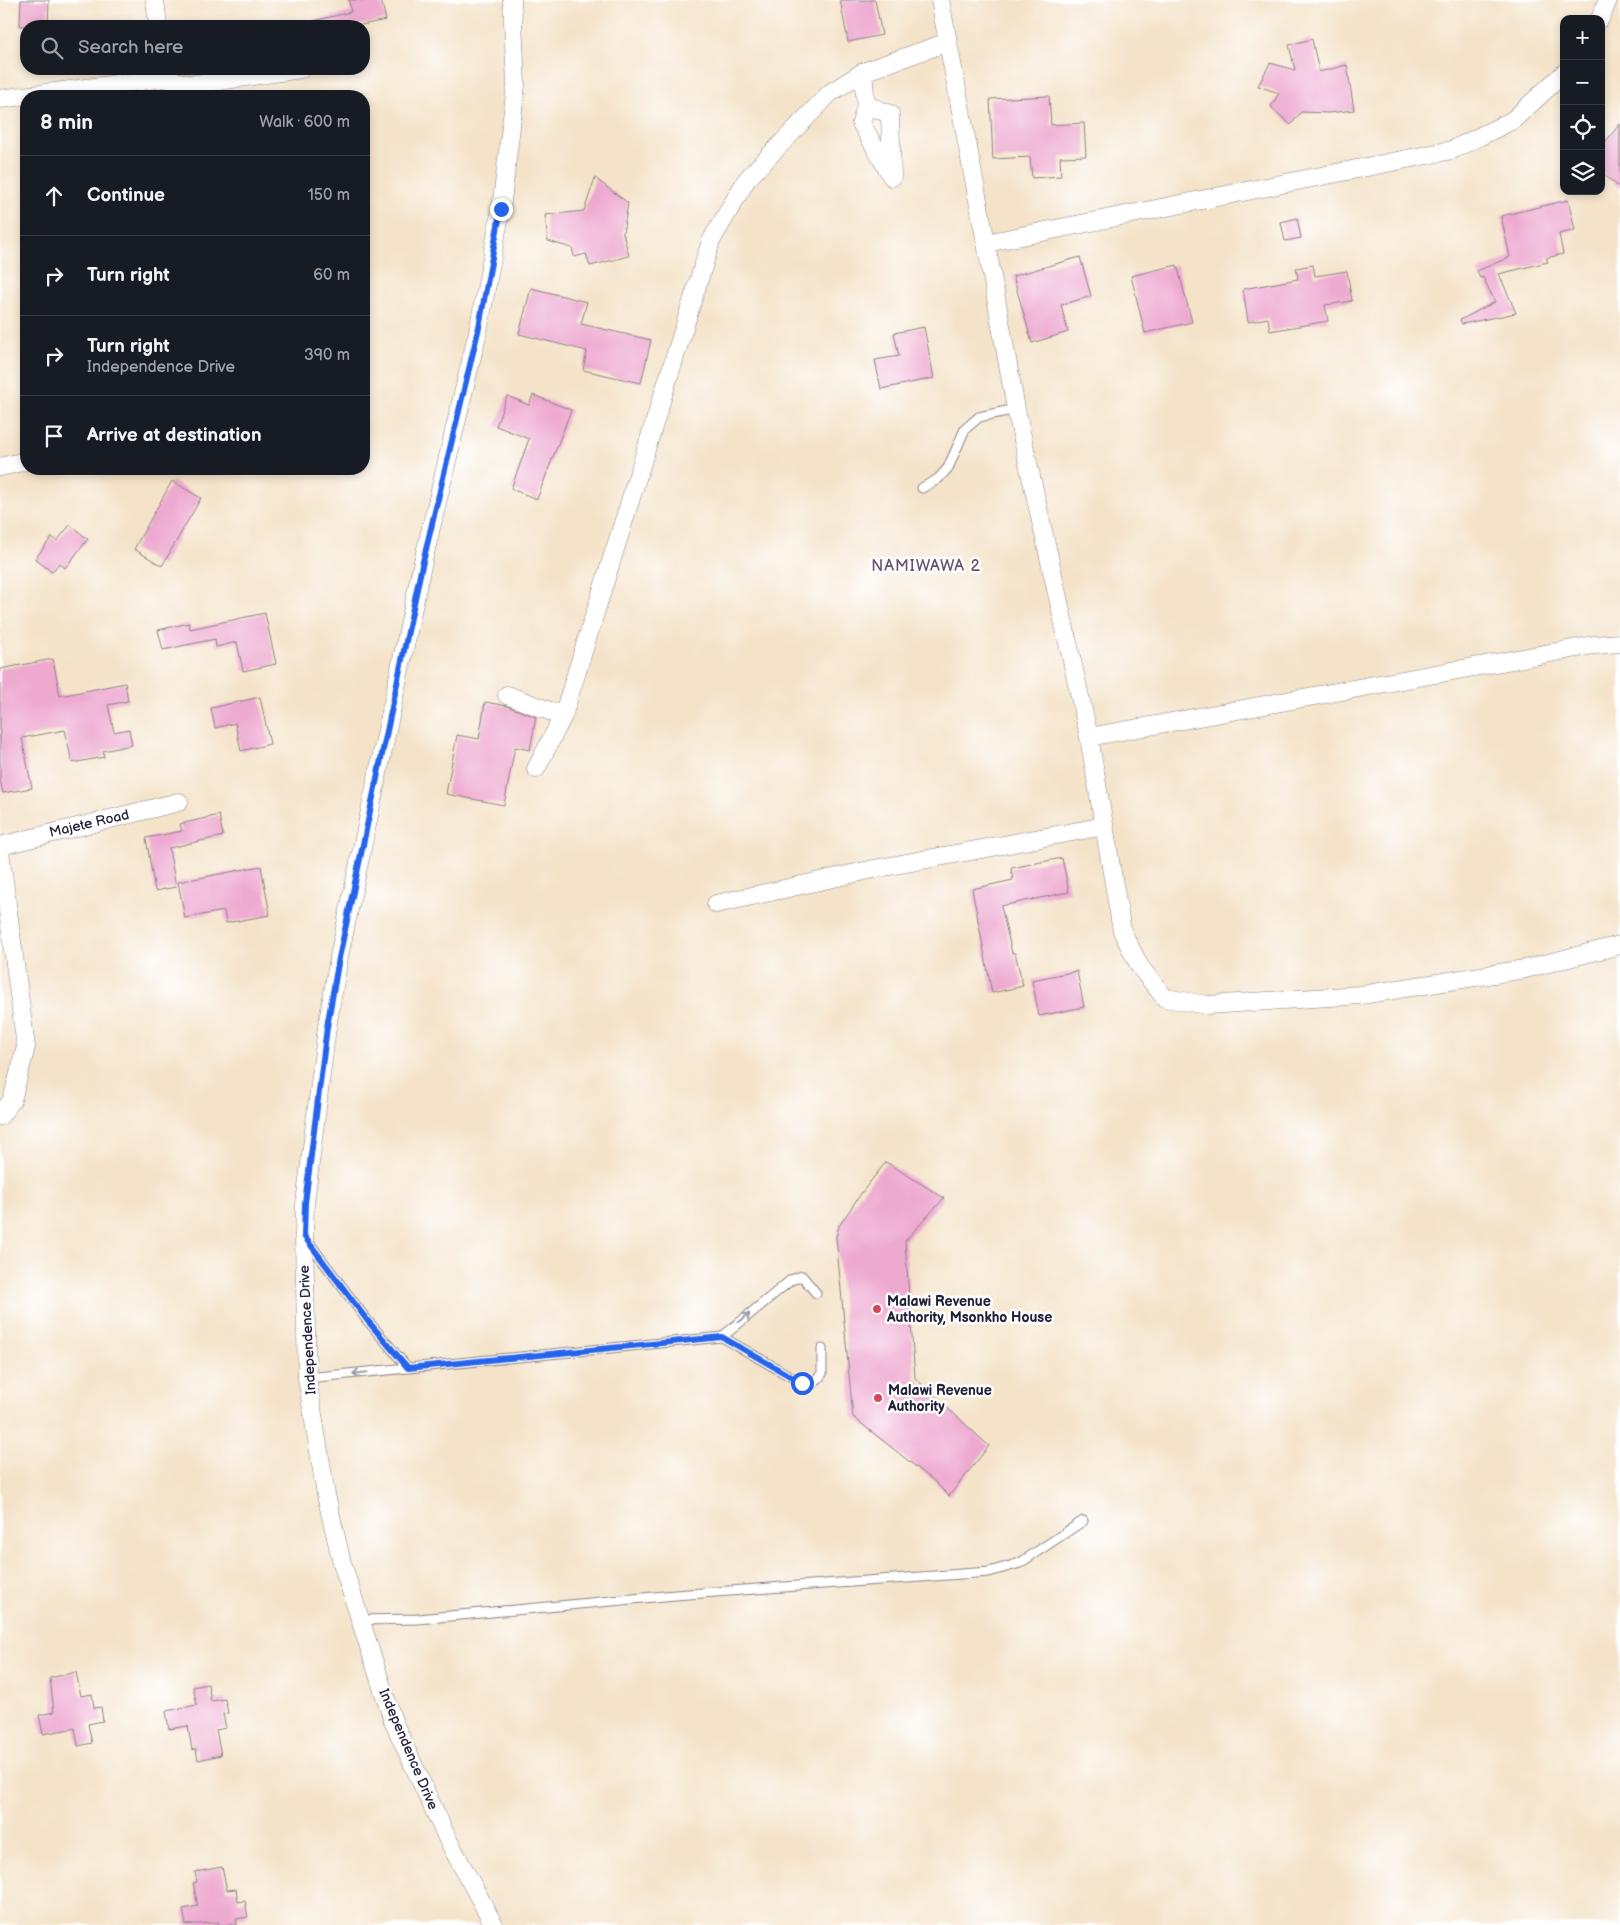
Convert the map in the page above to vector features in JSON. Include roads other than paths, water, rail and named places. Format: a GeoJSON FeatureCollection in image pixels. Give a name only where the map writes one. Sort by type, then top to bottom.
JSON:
{"type":"FeatureCollection","features":[{"type":"Feature","properties":{"kind":"street"},"geometry":{"type":"LineString","coordinates":[[155,0],[157,20]]}},
{"type":"Feature","properties":{"kind":"street","name":"Independence Drive"},"geometry":{"type":"LineString","coordinates":[[494,1925],[448,1840],[393,1721],[342,1563],[326,1495],[307,1378],[304,1236],[305,1203],[327,1027],[339,958],[421,570],[479,327],[501,209],[516,85],[512,0]]}},
{"type":"Feature","properties":{"kind":"street"},"geometry":{"type":"LineString","coordinates":[[940,0],[1016,409],[1089,737],[1122,931],[1140,967],[1165,998],[1207,1005],[1361,995],[1525,969],[1620,945]]}},
{"type":"Feature","properties":{"kind":"street"},"geometry":{"type":"LineString","coordinates":[[1602,15],[1608,0]]}},
{"type":"Feature","properties":{"kind":"street"},"geometry":{"type":"LineString","coordinates":[[536,769],[562,716],[711,241],[747,179],[830,93],[863,72],[948,42]]}},
{"type":"Feature","properties":{"kind":"street"},"geometry":{"type":"LineString","coordinates":[[863,72],[866,105]]}},
{"type":"Feature","properties":{"kind":"street"},"geometry":{"type":"LineString","coordinates":[[60,90],[151,75]]}},
{"type":"Feature","properties":{"kind":"street"},"geometry":{"type":"LineString","coordinates":[[167,75],[207,90],[274,75]]}},
{"type":"Feature","properties":{"kind":"street"},"geometry":{"type":"LineString","coordinates":[[986,243],[1452,150],[1513,120],[1560,77]]}},
{"type":"Feature","properties":{"kind":"street"},"geometry":{"type":"LineString","coordinates":[[0,100],[20,97]]}},
{"type":"Feature","properties":{"kind":"street"},"geometry":{"type":"LineString","coordinates":[[0,466],[20,462]]}},
{"type":"Feature","properties":{"kind":"street"},"geometry":{"type":"LineString","coordinates":[[1089,737],[1594,644],[1620,644]]}},
{"type":"Feature","properties":{"kind":"street"},"geometry":{"type":"LineString","coordinates":[[508,695],[562,716]]}},
{"type":"Feature","properties":{"kind":"street","name":"Majete Road"},"geometry":{"type":"LineString","coordinates":[[0,846],[179,802]]}},
{"type":"Feature","properties":{"kind":"street"},"geometry":{"type":"LineString","coordinates":[[716,904],[874,869],[1105,826]]}},
{"type":"Feature","properties":{"kind":"street"},"geometry":{"type":"LineString","coordinates":[[0,851],[26,1047],[12,1100],[0,1116]]}},
{"type":"Feature","properties":{"kind":"lane"},"geometry":{"type":"LineString","coordinates":[[922,488],[938,479],[948,468],[966,429],[979,417],[1016,409]]}},
{"type":"Feature","properties":{"kind":"lane"},"geometry":{"type":"LineString","coordinates":[[304,1236],[367,1320],[408,1368]]}},
{"type":"Feature","properties":{"kind":"lane"},"geometry":{"type":"LineString","coordinates":[[307,1378],[722,1337],[791,1280],[802,1276],[816,1293]]}},
{"type":"Feature","properties":{"kind":"lane"},"geometry":{"type":"LineString","coordinates":[[722,1337],[802,1383],[814,1383],[822,1374],[822,1349]]}},
{"type":"Feature","properties":{"kind":"lane"},"geometry":{"type":"LineString","coordinates":[[359,1620],[418,1619],[675,1595],[989,1572],[1020,1563],[1083,1521]]}},
{"type":"Feature","properties":{"kind":"place","name":"Malawi Revenue Authority, Msonkho House"},"geometry":{"type":"Point","coordinates":[877,1309]}},
{"type":"Feature","properties":{"kind":"place","name":"Malawi Revenue Authority"},"geometry":{"type":"Point","coordinates":[878,1398]}},
{"type":"Feature","properties":{"kind":"district","name":"NAMIWAWA 2"},"geometry":{"type":"Point","coordinates":[926,565]}}]}
